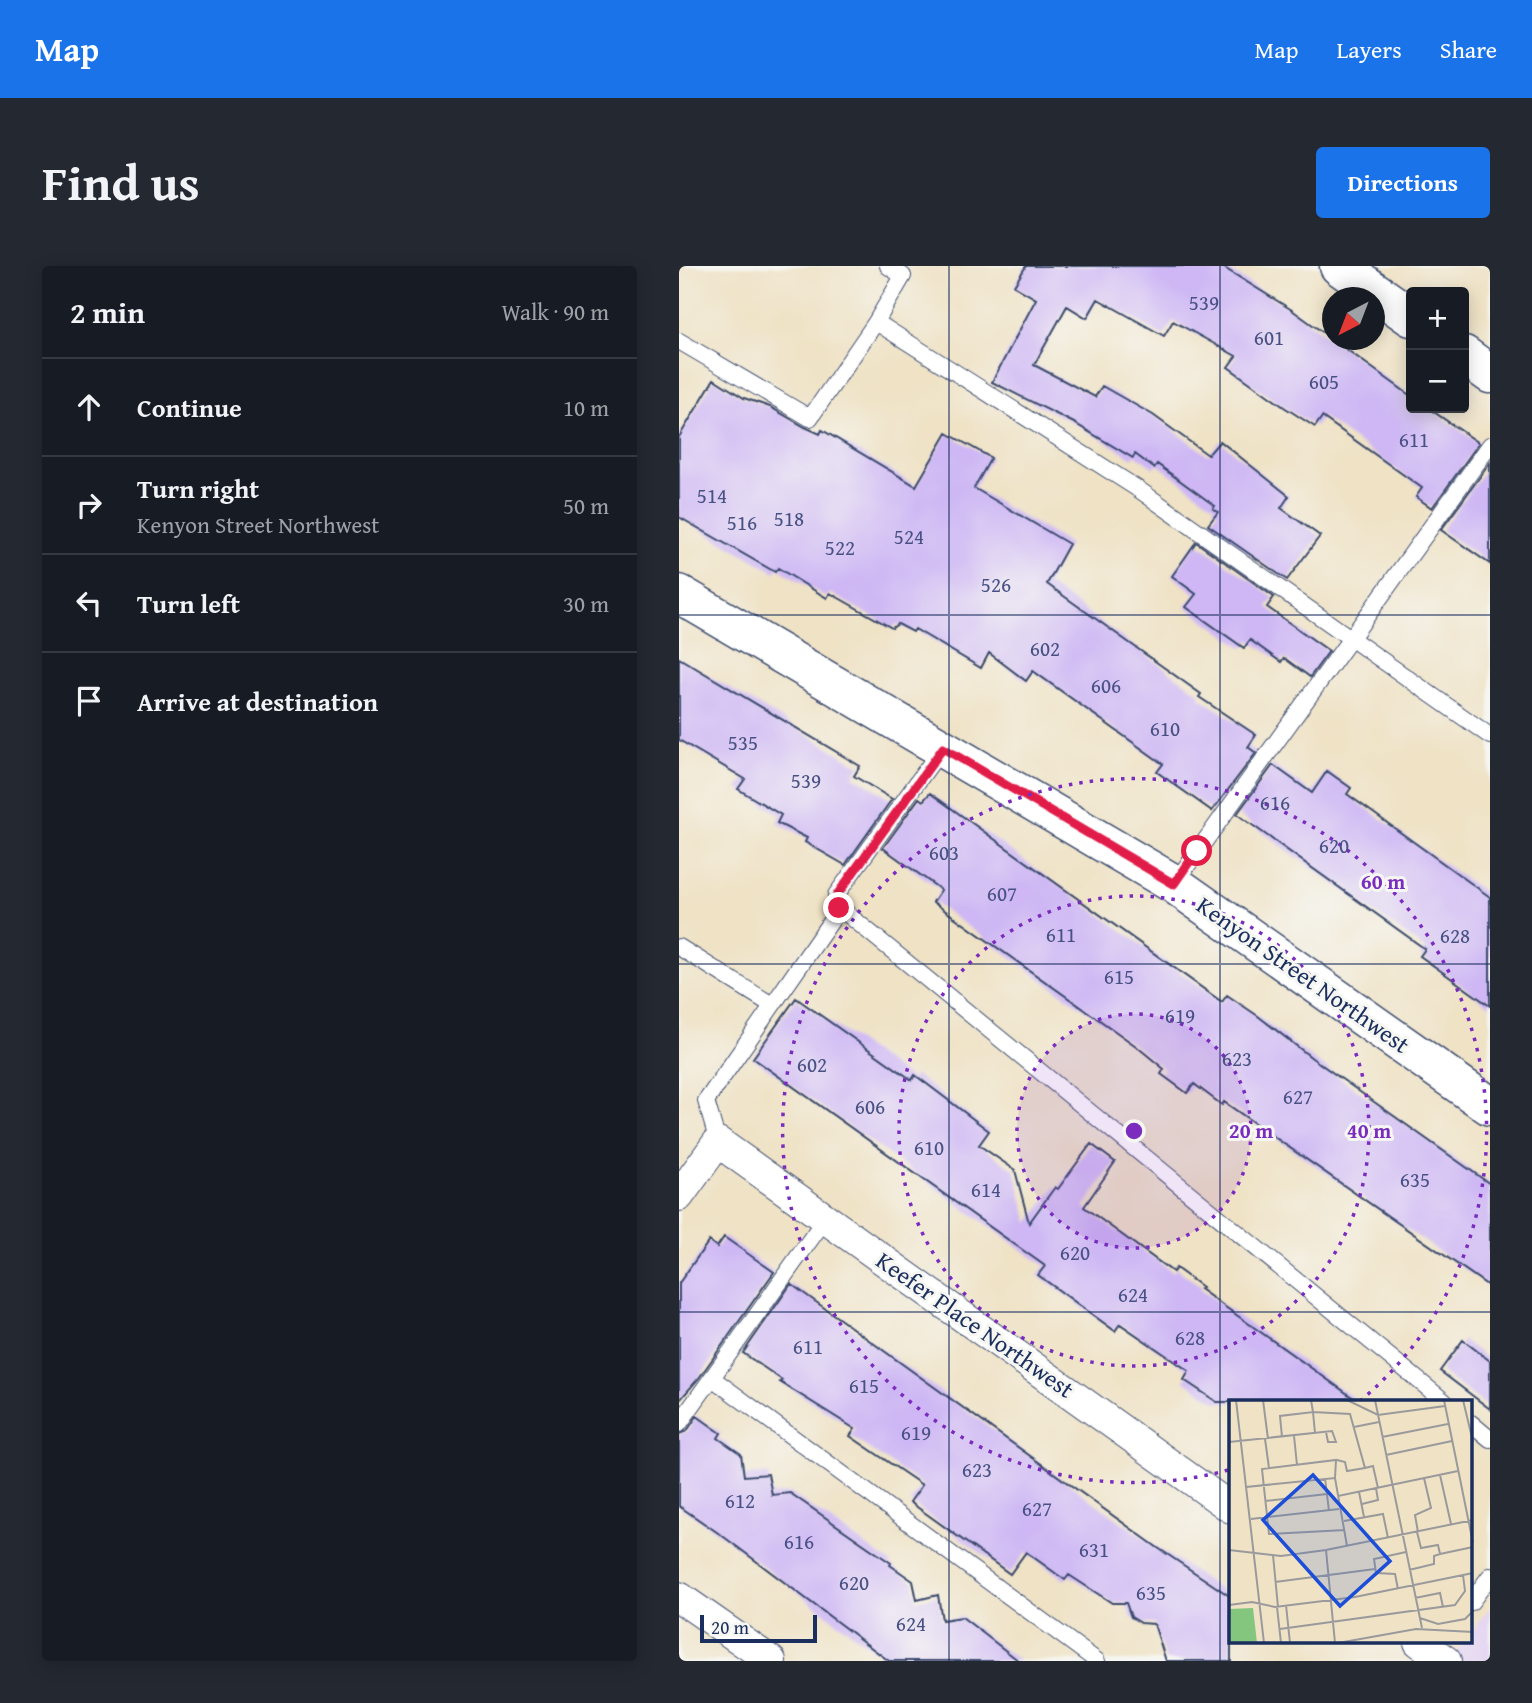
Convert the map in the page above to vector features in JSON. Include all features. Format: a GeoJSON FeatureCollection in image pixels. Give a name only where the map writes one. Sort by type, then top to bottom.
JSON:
{"type":"FeatureCollection","features":[{"type":"Feature","properties":{"kind":"main road"},"geometry":{"type":"LineString","coordinates":[[1339,266],[1406,313]]}},
{"type":"Feature","properties":{"kind":"main road"},"geometry":{"type":"LineString","coordinates":[[1469,359],[1490,374]]}},
{"type":"Feature","properties":{"kind":"main road","name":"Kenyon Street Northwest"},"geometry":{"type":"LineString","coordinates":[[679,594],[1174,884],[1490,1106]]}},
{"type":"Feature","properties":{"kind":"street"},"geometry":{"type":"LineString","coordinates":[[679,1196],[718,1142]]}},
{"type":"Feature","properties":{"kind":"street","name":"Keefer Place Northwest"},"geometry":{"type":"LineString","coordinates":[[718,1142],[1229,1507]]}},
{"type":"Feature","properties":{"kind":"street"},"geometry":{"type":"LineString","coordinates":[[679,1597],[771,1661]]}},
{"type":"Feature","properties":{"kind":"lane"},"geometry":{"type":"LineString","coordinates":[[679,341],[810,418],[876,322],[903,276],[888,266]]}},
{"type":"Feature","properties":{"kind":"lane"},"geometry":{"type":"LineString","coordinates":[[876,322],[1138,489],[1490,736]]}},
{"type":"Feature","properties":{"kind":"lane"},"geometry":{"type":"LineString","coordinates":[[1174,884],[1490,445]]}},
{"type":"Feature","properties":{"kind":"lane"},"geometry":{"type":"LineString","coordinates":[[943,748],[837,895],[839,908],[1443,1400]]}},
{"type":"Feature","properties":{"kind":"lane"},"geometry":{"type":"LineString","coordinates":[[718,1142],[706,1101],[839,908]]}},
{"type":"Feature","properties":{"kind":"lane"},"geometry":{"type":"LineString","coordinates":[[679,947],[772,1005]]}},
{"type":"Feature","properties":{"kind":"lane"},"geometry":{"type":"LineString","coordinates":[[679,1424],[825,1219]]}},
{"type":"Feature","properties":{"kind":"lane"},"geometry":{"type":"LineString","coordinates":[[712,1378],[1097,1661]]}},
{"type":"Feature","properties":{"kind":"lane"},"geometry":{"type":"LineString","coordinates":[[1473,1425],[1490,1439]]}},
{"type":"Feature","properties":{"kind":"lane"},"geometry":{"type":"LineString","coordinates":[[1473,1599],[1490,1576]]}},
{"type":"Feature","properties":{"kind":"shaded area"},"geometry":{"type":"Polygon","coordinates":[[[1490,1607],[1490,1661],[1450,1661],[1463,1644],[1473,1644],[1473,1630],[1490,1607]]]}},
{"type":"Feature","properties":{"kind":"building"},"geometry":{"type":"Polygon","coordinates":[[[1026,266],[1221,266],[1322,332],[1322,350],[1347,350],[1406,392],[1406,413],[1435,413],[1479,443],[1432,508],[1416,497],[1422,488],[1322,417],[1315,427],[1284,407],[1228,367],[1236,356],[1173,321],[1164,336],[1098,299],[1087,318],[1067,306],[1034,365],[1095,397],[1102,386],[1153,415],[1208,455],[1220,441],[1289,496],[1281,508],[1320,536],[1287,580],[1208,525],[1218,512],[1213,509],[1215,506],[1157,464],[1154,468],[1135,454],[1133,458],[1074,423],[992,382],[1036,299],[1014,286],[1026,266]]]}},
{"type":"Feature","properties":{"kind":"building"},"geometry":{"type":"Polygon","coordinates":[[[714,379],[744,398],[770,407],[805,427],[820,434],[822,430],[916,486],[947,433],[991,458],[974,488],[1069,544],[1047,584],[1201,694],[1199,697],[1256,735],[1248,747],[1256,753],[1212,811],[1157,772],[1163,764],[1033,671],[1026,681],[989,653],[981,668],[915,629],[913,632],[898,624],[892,628],[830,593],[827,598],[778,568],[775,572],[679,517],[679,437],[714,379]]]}},
{"type":"Feature","properties":{"kind":"building"},"geometry":{"type":"Polygon","coordinates":[[[1490,463],[1490,564],[1441,530],[1490,463]]]}},
{"type":"Feature","properties":{"kind":"building"},"geometry":{"type":"Polygon","coordinates":[[[1196,542],[1274,597],[1267,607],[1329,651],[1310,677],[1284,658],[1281,662],[1250,640],[1244,648],[1186,607],[1196,594],[1172,576],[1196,542]]]}},
{"type":"Feature","properties":{"kind":"building"},"geometry":{"type":"Polygon","coordinates":[[[679,658],[860,766],[854,776],[892,799],[845,865],[805,842],[807,838],[777,823],[781,815],[738,789],[745,779],[679,740],[679,658]]]}},
{"type":"Feature","properties":{"kind":"building"},"geometry":{"type":"Polygon","coordinates":[[[1273,765],[1312,793],[1327,771],[1351,788],[1347,794],[1490,897],[1490,1006],[1420,956],[1425,949],[1237,814],[1273,765]]]}},
{"type":"Feature","properties":{"kind":"building"},"geometry":{"type":"Polygon","coordinates":[[[930,793],[1222,1002],[1227,995],[1258,1016],[1312,1058],[1490,1184],[1490,1287],[1224,1102],[1222,1105],[1194,1084],[1187,1093],[1161,1074],[1164,1069],[1136,1046],[933,902],[941,890],[883,848],[919,798],[923,801],[930,793]]]}},
{"type":"Feature","properties":{"kind":"building"},"geometry":{"type":"Polygon","coordinates":[[[796,998],[912,1080],[915,1075],[989,1131],[979,1145],[1015,1170],[1029,1223],[1091,1144],[1115,1162],[1084,1207],[1173,1272],[1176,1268],[1202,1287],[1200,1289],[1356,1400],[1217,1402],[1184,1380],[1189,1371],[1120,1324],[1115,1331],[1038,1275],[1045,1266],[753,1058],[796,998]]]}},
{"type":"Feature","properties":{"kind":"building"},"geometry":{"type":"Polygon","coordinates":[[[724,1237],[774,1272],[699,1378],[679,1401],[679,1283],[709,1241],[717,1247],[724,1237]]]}},
{"type":"Feature","properties":{"kind":"building"},"geometry":{"type":"Polygon","coordinates":[[[791,1284],[1158,1548],[1229,1596],[1231,1661],[1166,1661],[1154,1624],[1141,1623],[1131,1617],[1126,1603],[1112,1603],[1069,1575],[1065,1580],[1026,1552],[1010,1574],[910,1502],[922,1485],[850,1436],[855,1429],[780,1382],[782,1380],[743,1353],[791,1284]]]}},
{"type":"Feature","properties":{"kind":"building"},"geometry":{"type":"Polygon","coordinates":[[[1463,1340],[1490,1361],[1490,1409],[1440,1371],[1463,1340]]]}},
{"type":"Feature","properties":{"kind":"building"},"geometry":{"type":"Polygon","coordinates":[[[697,1416],[721,1433],[718,1438],[741,1454],[744,1476],[768,1474],[772,1495],[790,1493],[913,1581],[917,1600],[938,1595],[942,1620],[962,1617],[1019,1661],[889,1661],[679,1506],[679,1434],[687,1431],[697,1416]]]}},
{"type":"Feature","properties":{"kind":"route"},"geometry":{"type":"LineString","coordinates":[[839,908],[837,895],[943,748],[1174,884],[1197,851]]}}]}
